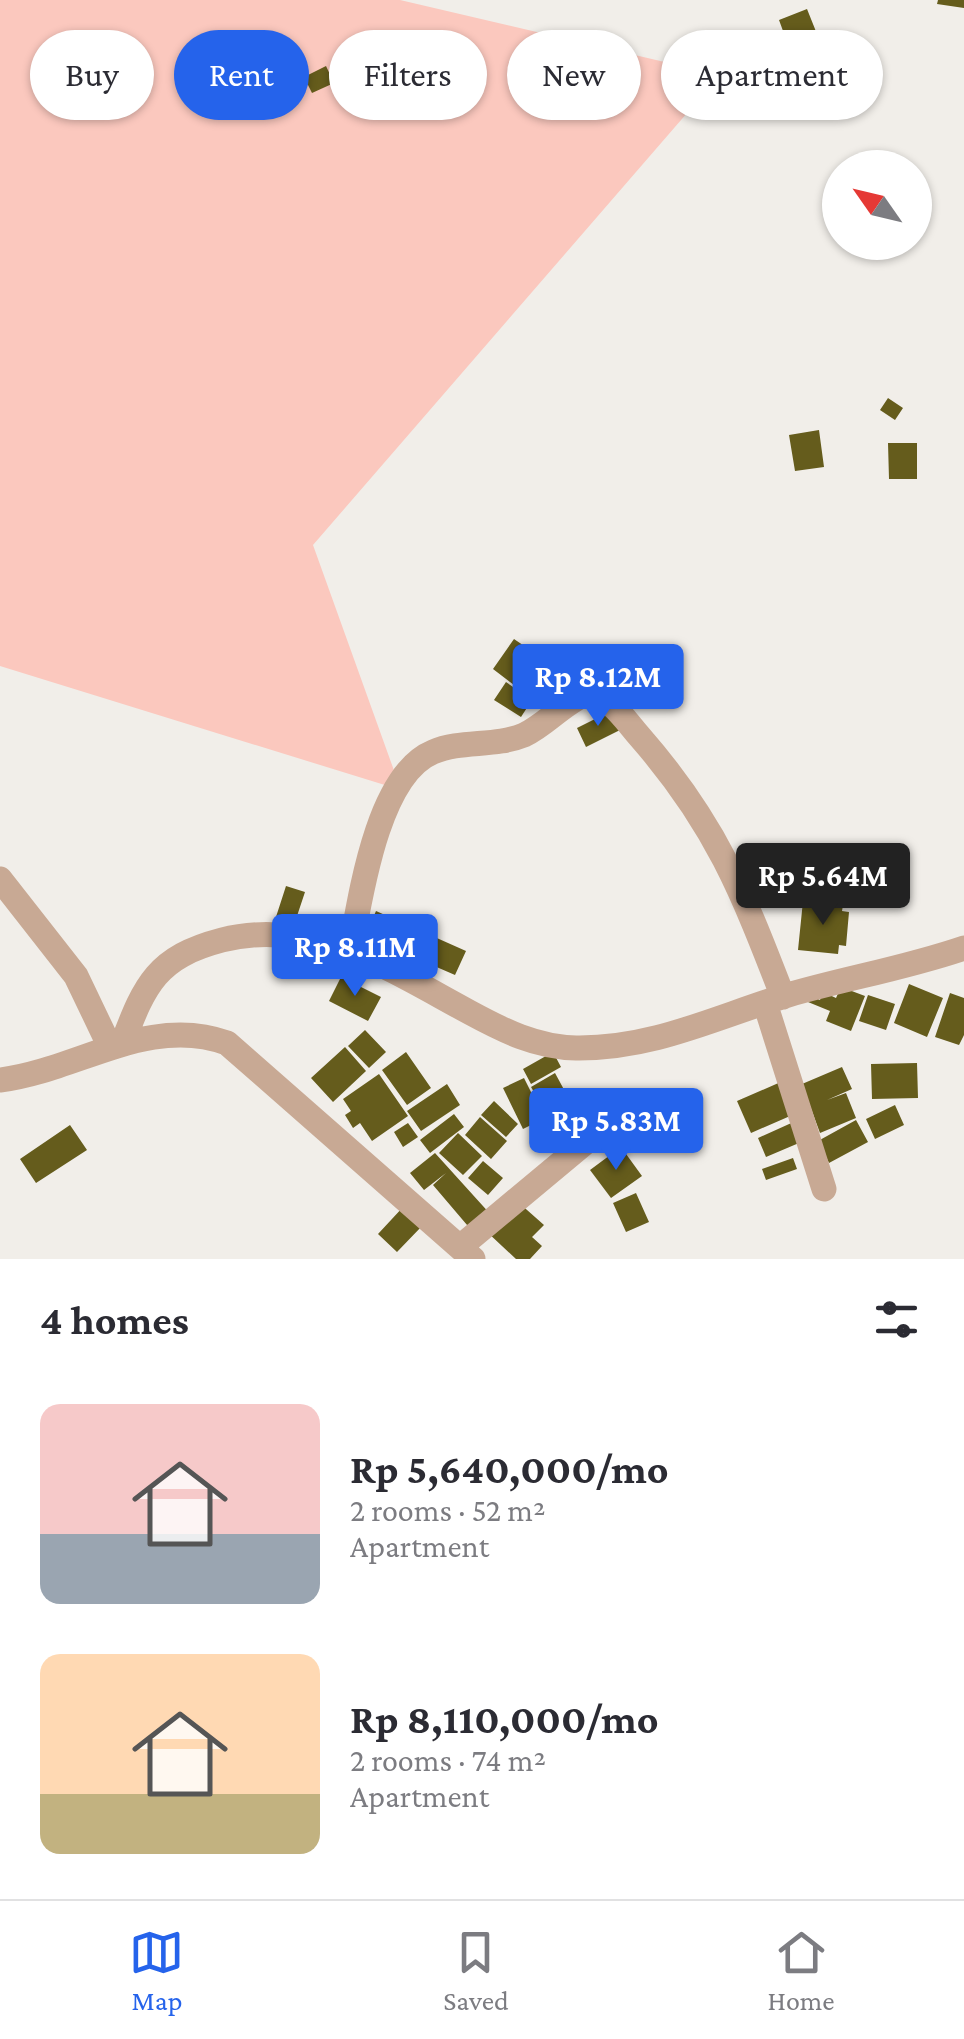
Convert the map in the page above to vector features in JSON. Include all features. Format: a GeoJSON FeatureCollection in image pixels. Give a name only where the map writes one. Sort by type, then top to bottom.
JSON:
{"type":"FeatureCollection","features":[{"type":"Feature","properties":{"kind":"street"},"geometry":{"type":"LineString","coordinates":[[350,953],[375,843],[390,800],[412,764],[438,749],[523,735],[588,693],[614,708],[716,837],[774,1000],[824,1189]]}},
{"type":"Feature","properties":{"kind":"street"},"geometry":{"type":"LineString","coordinates":[[0,879],[76,976],[116,1045]]}},
{"type":"Feature","properties":{"kind":"street"},"geometry":{"type":"LineString","coordinates":[[116,1045],[154,975],[170,960],[199,946],[255,933],[286,932],[350,953],[516,1036],[553,1046],[614,1046],[676,1035],[774,1000],[957,951]]}},
{"type":"Feature","properties":{"kind":"street"},"geometry":{"type":"LineString","coordinates":[[2,1083],[66,1065],[116,1045],[186,1034],[226,1043],[467,1253],[610,1122]]}},
{"type":"Feature","properties":{"kind":"shaded area"},"geometry":{"type":"Polygon","coordinates":[[[0,0],[400,0],[528,30],[507,30],[507,120],[641,120],[641,56],[661,61],[661,120],[681,120],[313,545],[401,790],[0,666],[0,0]]]}},
{"type":"Feature","properties":{"kind":"building"},"geometry":{"type":"Polygon","coordinates":[[[938,0],[964,0],[964,8],[937,4],[938,0]]]}},
{"type":"Feature","properties":{"kind":"building"},"geometry":{"type":"Polygon","coordinates":[[[807,9],[815,30],[783,30],[779,20],[807,9]]]}},
{"type":"Feature","properties":{"kind":"building"},"geometry":{"type":"Polygon","coordinates":[[[326,66],[329,85],[312,93],[309,74],[326,66]]]}},
{"type":"Feature","properties":{"kind":"building"},"geometry":{"type":"Polygon","coordinates":[[[888,398],[903,408],[895,420],[880,410],[888,398]]]}},
{"type":"Feature","properties":{"kind":"building"},"geometry":{"type":"Polygon","coordinates":[[[819,430],[824,467],[795,471],[789,435],[819,430]]]}},
{"type":"Feature","properties":{"kind":"building"},"geometry":{"type":"Polygon","coordinates":[[[888,443],[917,443],[917,479],[889,479],[888,443]]]}},
{"type":"Feature","properties":{"kind":"building"},"geometry":{"type":"Polygon","coordinates":[[[514,639],[536,654],[514,685],[493,669],[514,639]]]}},
{"type":"Feature","properties":{"kind":"building"},"geometry":{"type":"Polygon","coordinates":[[[594,652],[618,672],[607,686],[583,666],[594,652]]]}},
{"type":"Feature","properties":{"kind":"building"},"geometry":{"type":"Polygon","coordinates":[[[557,653],[580,671],[560,695],[538,677],[557,653]]]}},
{"type":"Feature","properties":{"kind":"building"},"geometry":{"type":"Polygon","coordinates":[[[506,682],[532,700],[521,717],[494,700],[506,682]]]}},
{"type":"Feature","properties":{"kind":"building"},"geometry":{"type":"Polygon","coordinates":[[[611,711],[620,730],[586,747],[577,728],[611,711]]]}},
{"type":"Feature","properties":{"kind":"building"},"geometry":{"type":"Polygon","coordinates":[[[286,886],[305,892],[294,925],[275,920],[286,886]]]}},
{"type":"Feature","properties":{"kind":"building"},"geometry":{"type":"Polygon","coordinates":[[[803,901],[843,905],[842,911],[849,912],[846,946],[839,945],[838,954],[798,950],[803,901]]]}},
{"type":"Feature","properties":{"kind":"building"},"geometry":{"type":"Polygon","coordinates":[[[376,911],[466,951],[455,975],[365,936],[376,911]]]}},
{"type":"Feature","properties":{"kind":"building"},"geometry":{"type":"Polygon","coordinates":[[[341,977],[381,997],[368,1021],[329,1001],[341,977]]]}},
{"type":"Feature","properties":{"kind":"building"},"geometry":{"type":"Polygon","coordinates":[[[909,984],[943,998],[927,1037],[894,1023],[909,984]]]}},
{"type":"Feature","properties":{"kind":"building"},"geometry":{"type":"Polygon","coordinates":[[[841,987],[865,996],[851,1031],[826,1021],[830,1011],[808,1002],[811,996],[820,1000],[823,992],[836,998],[841,987]]]}},
{"type":"Feature","properties":{"kind":"building"},"geometry":{"type":"Polygon","coordinates":[[[950,993],[964,998],[964,1035],[959,1045],[935,1037],[950,993]]]}},
{"type":"Feature","properties":{"kind":"building"},"geometry":{"type":"Polygon","coordinates":[[[868,995],[895,1004],[886,1030],[859,1021],[868,995]]]}},
{"type":"Feature","properties":{"kind":"building"},"geometry":{"type":"Polygon","coordinates":[[[365,1030],[386,1052],[369,1068],[348,1046],[365,1030]]]}},
{"type":"Feature","properties":{"kind":"building"},"geometry":{"type":"Polygon","coordinates":[[[345,1047],[366,1071],[333,1102],[311,1078],[345,1047]]]}},
{"type":"Feature","properties":{"kind":"building"},"geometry":{"type":"Polygon","coordinates":[[[406,1052],[431,1088],[407,1105],[382,1070],[406,1052]]]}},
{"type":"Feature","properties":{"kind":"building"},"geometry":{"type":"Polygon","coordinates":[[[553,1052],[561,1067],[531,1084],[523,1069],[553,1052]]]}},
{"type":"Feature","properties":{"kind":"building"},"geometry":{"type":"Polygon","coordinates":[[[917,1063],[918,1098],[872,1099],[871,1064],[917,1063]]]}},
{"type":"Feature","properties":{"kind":"building"},"geometry":{"type":"Polygon","coordinates":[[[842,1067],[852,1089],[827,1100],[846,1093],[856,1118],[820,1133],[802,1084],[842,1067]]]}},
{"type":"Feature","properties":{"kind":"building"},"geometry":{"type":"Polygon","coordinates":[[[555,1073],[568,1097],[545,1111],[531,1087],[555,1073]]]}},
{"type":"Feature","properties":{"kind":"building"},"geometry":{"type":"Polygon","coordinates":[[[379,1074],[408,1116],[372,1141],[360,1123],[353,1128],[345,1115],[351,1111],[343,1099],[379,1074]]]}},
{"type":"Feature","properties":{"kind":"building"},"geometry":{"type":"Polygon","coordinates":[[[524,1078],[543,1116],[573,1097],[583,1114],[553,1132],[545,1118],[523,1129],[503,1088],[524,1078]]]}},
{"type":"Feature","properties":{"kind":"building"},"geometry":{"type":"Polygon","coordinates":[[[783,1081],[797,1113],[751,1133],[737,1101],[783,1081]]]}},
{"type":"Feature","properties":{"kind":"building"},"geometry":{"type":"Polygon","coordinates":[[[447,1084],[460,1105],[421,1131],[407,1111],[447,1084]]]}},
{"type":"Feature","properties":{"kind":"building"},"geometry":{"type":"Polygon","coordinates":[[[607,1098],[615,1112],[600,1121],[592,1109],[607,1098]]]}},
{"type":"Feature","properties":{"kind":"building"},"geometry":{"type":"Polygon","coordinates":[[[494,1101],[518,1124],[506,1137],[481,1115],[494,1101]]]}},
{"type":"Feature","properties":{"kind":"building"},"geometry":{"type":"Polygon","coordinates":[[[895,1105],[904,1125],[875,1139],[866,1119],[895,1105]]]}},
{"type":"Feature","properties":{"kind":"building"},"geometry":{"type":"Polygon","coordinates":[[[454,1114],[464,1127],[430,1153],[420,1140],[454,1114]]]}},
{"type":"Feature","properties":{"kind":"building"},"geometry":{"type":"Polygon","coordinates":[[[480,1117],[507,1141],[491,1159],[465,1135],[480,1117]]]}},
{"type":"Feature","properties":{"kind":"building"},"geometry":{"type":"Polygon","coordinates":[[[585,1117],[596,1133],[561,1157],[549,1141],[585,1117]]]}},
{"type":"Feature","properties":{"kind":"building"},"geometry":{"type":"Polygon","coordinates":[[[798,1120],[806,1140],[766,1157],[758,1138],[798,1120]]]}},
{"type":"Feature","properties":{"kind":"building"},"geometry":{"type":"Polygon","coordinates":[[[856,1120],[868,1142],[829,1163],[818,1141],[856,1120]]]}},
{"type":"Feature","properties":{"kind":"building"},"geometry":{"type":"Polygon","coordinates":[[[408,1123],[418,1137],[403,1147],[394,1132],[408,1123]]]}},
{"type":"Feature","properties":{"kind":"building"},"geometry":{"type":"Polygon","coordinates":[[[70,1125],[87,1150],[36,1183],[20,1159],[70,1125]]]}},
{"type":"Feature","properties":{"kind":"building"},"geometry":{"type":"Polygon","coordinates":[[[458,1133],[482,1156],[463,1175],[439,1153],[458,1133]]]}},
{"type":"Feature","properties":{"kind":"building"},"geometry":{"type":"Polygon","coordinates":[[[621,1147],[642,1176],[611,1198],[590,1170],[621,1147]]]}},
{"type":"Feature","properties":{"kind":"building"},"geometry":{"type":"Polygon","coordinates":[[[435,1153],[492,1216],[473,1232],[433,1185],[446,1173],[424,1190],[410,1173],[435,1153]]]}},
{"type":"Feature","properties":{"kind":"building"},"geometry":{"type":"Polygon","coordinates":[[[793,1158],[797,1169],[766,1180],[762,1169],[793,1158]]]}},
{"type":"Feature","properties":{"kind":"building"},"geometry":{"type":"Polygon","coordinates":[[[483,1161],[503,1178],[488,1195],[468,1178],[483,1161]]]}},
{"type":"Feature","properties":{"kind":"building"},"geometry":{"type":"Polygon","coordinates":[[[636,1193],[649,1222],[626,1232],[613,1203],[636,1193]]]}},
{"type":"Feature","properties":{"kind":"building"},"geometry":{"type":"Polygon","coordinates":[[[518,1202],[544,1225],[532,1237],[542,1246],[530,1259],[516,1259],[486,1231],[518,1202]]]}},
{"type":"Feature","properties":{"kind":"building"},"geometry":{"type":"Polygon","coordinates":[[[404,1206],[423,1225],[397,1252],[378,1234],[404,1206]]]}}]}
